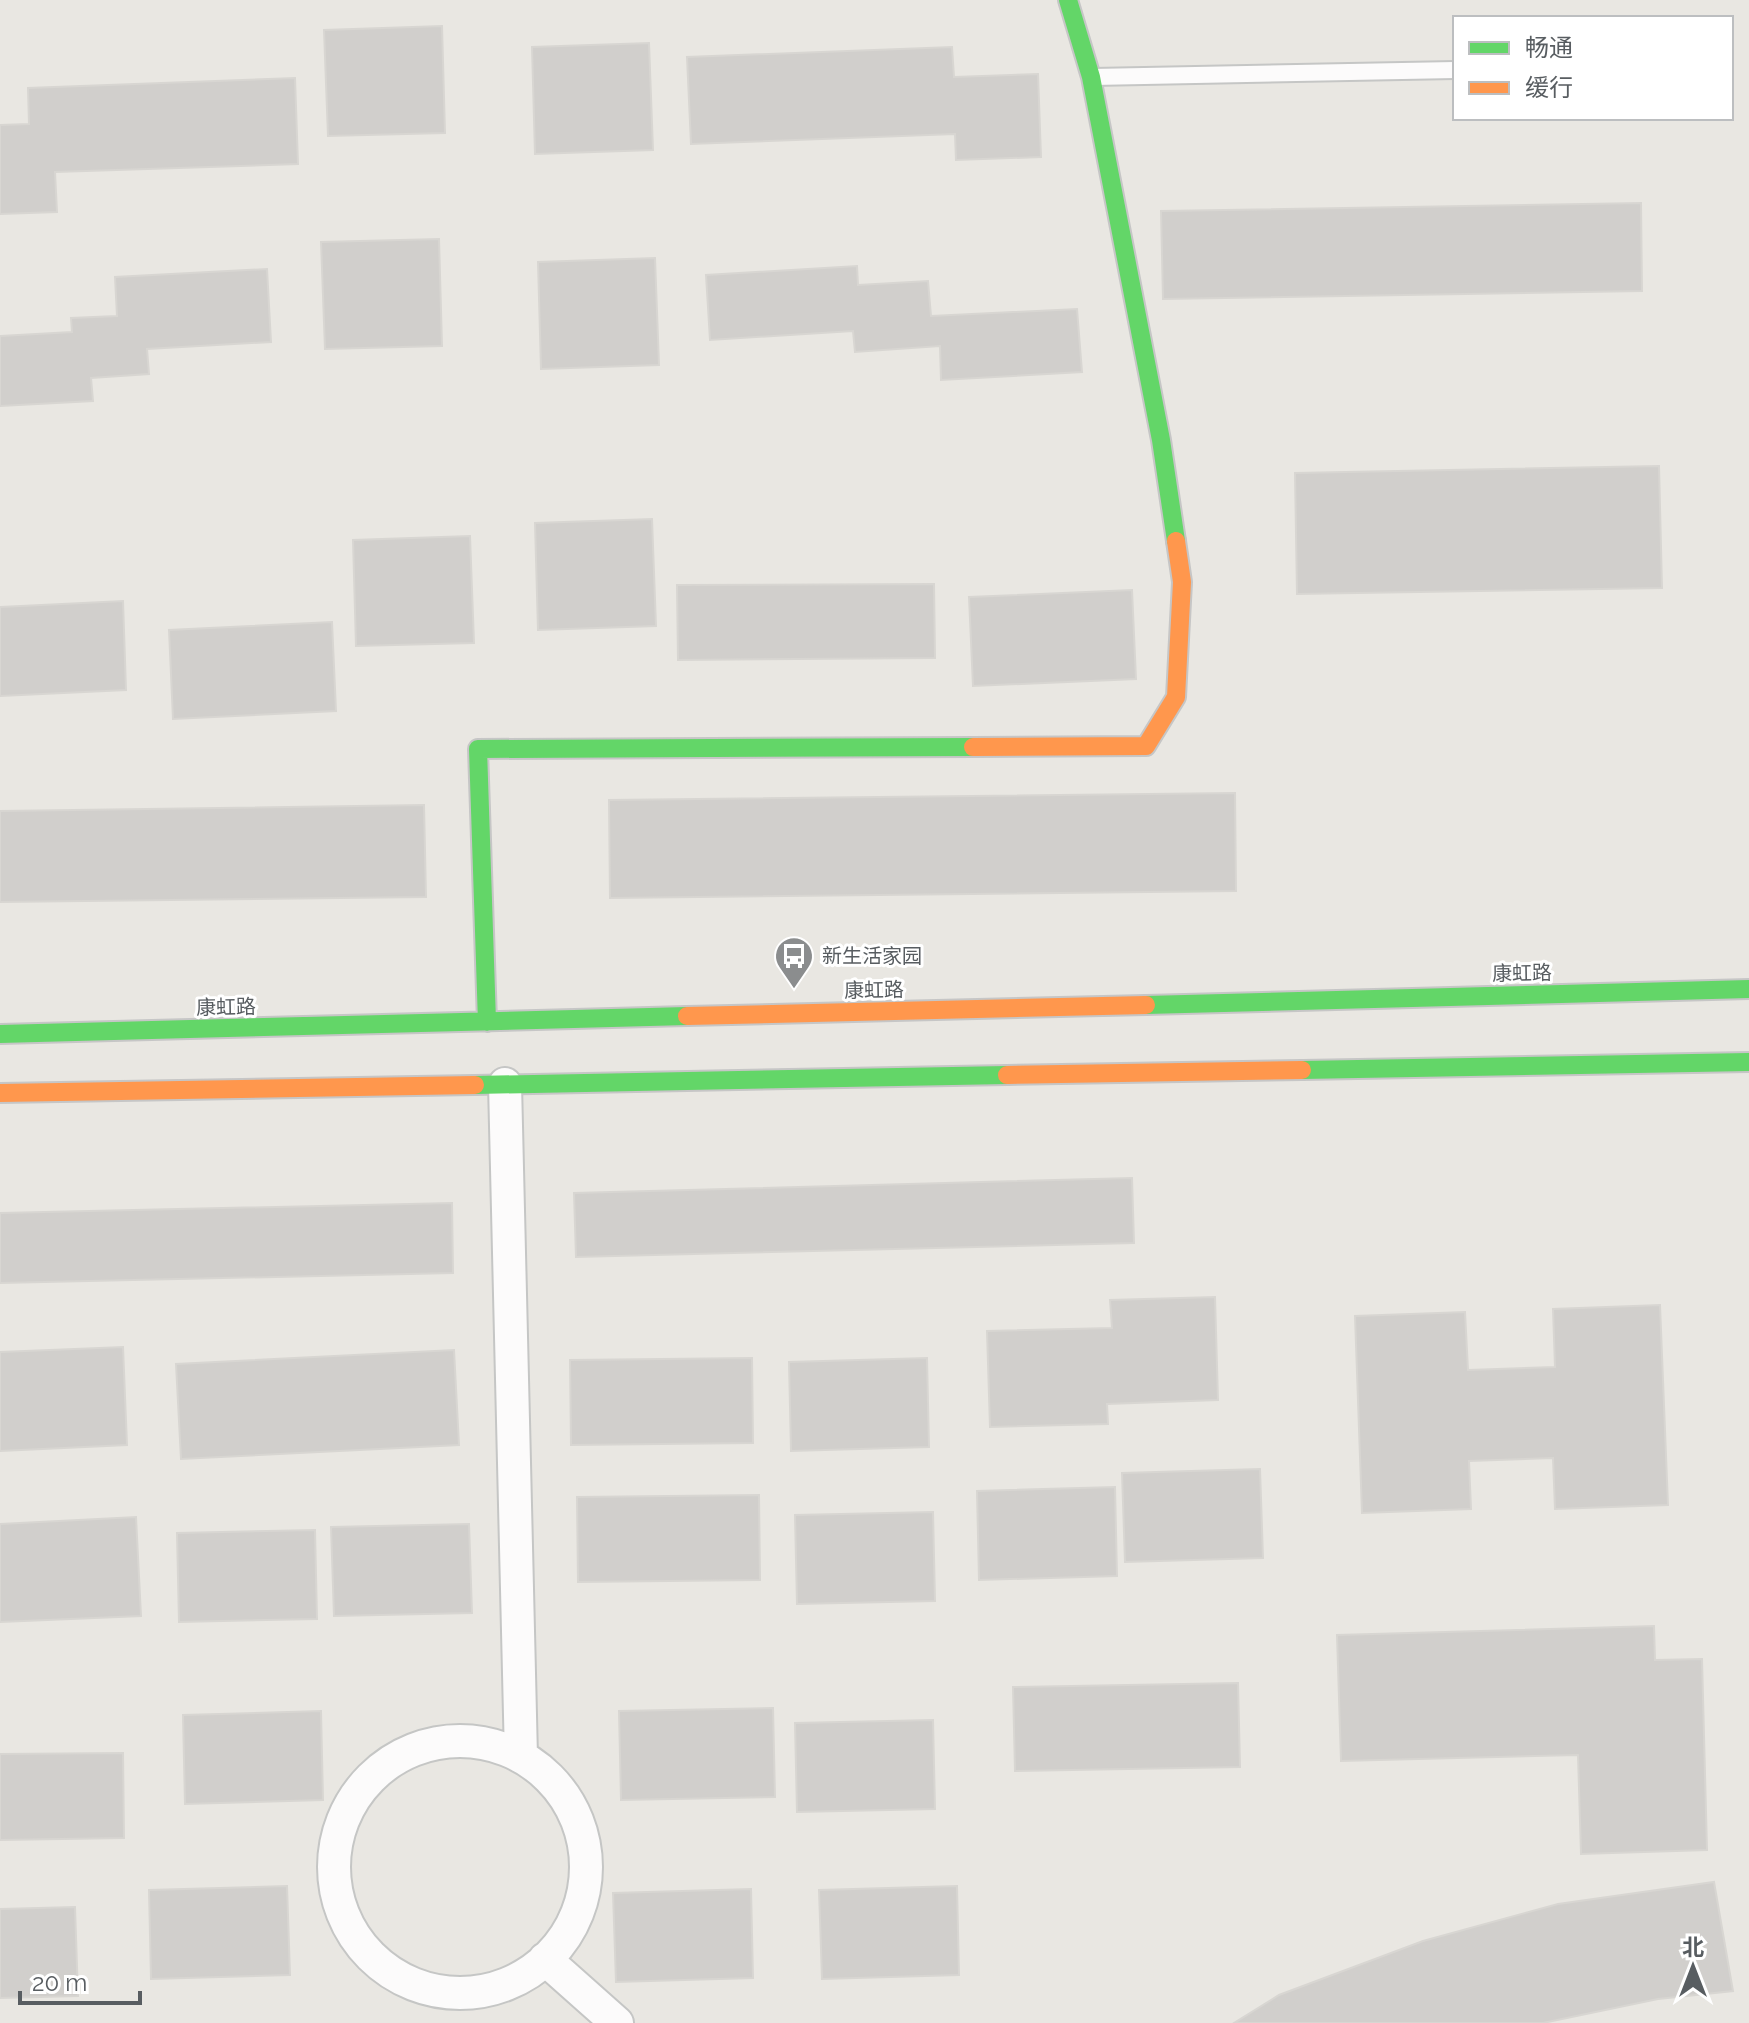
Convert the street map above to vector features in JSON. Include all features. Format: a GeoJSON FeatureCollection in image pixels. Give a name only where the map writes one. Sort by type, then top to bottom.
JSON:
{"type":"FeatureCollection","features":[{"type":"Feature","properties":{"kind":"main road"},"geometry":{"type":"LineString","coordinates":[[487,1022],[478,749],[1146,746],[1176,697],[1182,582],[1161,440],[1091,77],[1068,0]]}},
{"type":"Feature","properties":{"kind":"main road","name":"康虹路"},"geometry":{"type":"LineString","coordinates":[[0,1034],[1749,989]]}},
{"type":"Feature","properties":{"kind":"main road"},"geometry":{"type":"LineString","coordinates":[[0,1093],[1749,1062]]}},
{"type":"Feature","properties":{"kind":"street"},"geometry":{"type":"LineString","coordinates":[[505,1084],[521,1757]]}},
{"type":"Feature","properties":{"kind":"street"},"geometry":{"type":"LineString","coordinates":[[451,1740],[495,1745],[521,1757],[534,1763],[563,1792],[582,1829],[588,1870],[580,1910],[560,1946],[529,1974],[491,1990],[450,1994],[410,1984],[375,1962],[349,1930],[335,1892],[333,1850],[346,1809],[373,1774],[409,1750],[451,1740]]}},
{"type":"Feature","properties":{"kind":"street"},"geometry":{"type":"LineString","coordinates":[[545,1959],[617,2023]]}},
{"type":"Feature","properties":{"kind":"lane"},"geometry":{"type":"LineString","coordinates":[[1091,77],[1453,70]]}},
{"type":"Feature","properties":{"kind":"building"},"geometry":{"type":"Polygon","coordinates":[[[442,26],[445,133],[328,136],[324,30],[442,26]]]}},
{"type":"Feature","properties":{"kind":"building"},"geometry":{"type":"Polygon","coordinates":[[[649,43],[653,150],[535,154],[532,47],[649,43]]]}},
{"type":"Feature","properties":{"kind":"building"},"geometry":{"type":"Polygon","coordinates":[[[952,47],[954,77],[1038,74],[1041,157],[956,160],[955,134],[691,144],[687,57],[952,47]]]}},
{"type":"Feature","properties":{"kind":"building"},"geometry":{"type":"Polygon","coordinates":[[[295,78],[298,164],[55,172],[57,212],[0,214],[0,125],[29,124],[28,88],[295,78]]]}},
{"type":"Feature","properties":{"kind":"building"},"geometry":{"type":"Polygon","coordinates":[[[1641,203],[1642,291],[1163,299],[1161,211],[1641,203]]]}},
{"type":"Feature","properties":{"kind":"building"},"geometry":{"type":"Polygon","coordinates":[[[439,239],[442,346],[325,349],[321,242],[439,239]]]}},
{"type":"Feature","properties":{"kind":"building"},"geometry":{"type":"Polygon","coordinates":[[[655,258],[659,365],[541,369],[538,262],[655,258]]]}},
{"type":"Feature","properties":{"kind":"building"},"geometry":{"type":"Polygon","coordinates":[[[857,266],[858,285],[928,281],[931,316],[1077,309],[1082,372],[941,380],[940,346],[855,352],[853,331],[710,340],[706,275],[857,266]]]}},
{"type":"Feature","properties":{"kind":"building"},"geometry":{"type":"Polygon","coordinates":[[[267,269],[271,342],[147,349],[149,374],[91,378],[93,401],[0,406],[0,336],[72,332],[71,318],[117,316],[115,277],[267,269]]]}},
{"type":"Feature","properties":{"kind":"building"},"geometry":{"type":"Polygon","coordinates":[[[1659,466],[1662,588],[1297,594],[1295,473],[1659,466]]]}},
{"type":"Feature","properties":{"kind":"building"},"geometry":{"type":"Polygon","coordinates":[[[652,519],[656,626],[538,630],[535,523],[652,519]]]}},
{"type":"Feature","properties":{"kind":"building"},"geometry":{"type":"Polygon","coordinates":[[[470,536],[474,643],[356,646],[353,540],[470,536]]]}},
{"type":"Feature","properties":{"kind":"building"},"geometry":{"type":"Polygon","coordinates":[[[934,584],[935,658],[678,660],[677,585],[934,584]]]}},
{"type":"Feature","properties":{"kind":"building"},"geometry":{"type":"Polygon","coordinates":[[[1132,590],[1136,679],[973,686],[969,597],[1132,590]]]}},
{"type":"Feature","properties":{"kind":"building"},"geometry":{"type":"Polygon","coordinates":[[[123,601],[126,690],[0,696],[0,607],[123,601]]]}},
{"type":"Feature","properties":{"kind":"building"},"geometry":{"type":"Polygon","coordinates":[[[332,622],[336,711],[173,719],[169,630],[332,622]]]}},
{"type":"Feature","properties":{"kind":"building"},"geometry":{"type":"Polygon","coordinates":[[[1235,793],[1236,891],[610,898],[609,800],[1235,793]]]}},
{"type":"Feature","properties":{"kind":"building"},"geometry":{"type":"Polygon","coordinates":[[[424,805],[426,897],[0,902],[0,811],[424,805]]]}},
{"type":"Feature","properties":{"kind":"building"},"geometry":{"type":"Polygon","coordinates":[[[1132,1178],[1134,1243],[576,1257],[574,1193],[1132,1178]]]}},
{"type":"Feature","properties":{"kind":"building"},"geometry":{"type":"Polygon","coordinates":[[[452,1203],[453,1273],[0,1283],[0,1213],[452,1203]]]}},
{"type":"Feature","properties":{"kind":"building"},"geometry":{"type":"Polygon","coordinates":[[[1215,1297],[1218,1400],[1107,1404],[1108,1424],[990,1427],[987,1331],[1112,1328],[1110,1300],[1215,1297]]]}},
{"type":"Feature","properties":{"kind":"building"},"geometry":{"type":"Polygon","coordinates":[[[1660,1305],[1668,1505],[1555,1509],[1553,1458],[1469,1461],[1471,1509],[1362,1513],[1355,1316],[1465,1312],[1468,1370],[1555,1367],[1553,1309],[1660,1305]]]}},
{"type":"Feature","properties":{"kind":"building"},"geometry":{"type":"Polygon","coordinates":[[[123,1347],[127,1445],[0,1451],[0,1352],[123,1347]]]}},
{"type":"Feature","properties":{"kind":"building"},"geometry":{"type":"Polygon","coordinates":[[[454,1350],[459,1445],[181,1459],[176,1364],[454,1350]]]}},
{"type":"Feature","properties":{"kind":"building"},"geometry":{"type":"Polygon","coordinates":[[[752,1358],[753,1443],[571,1445],[570,1360],[752,1358]]]}},
{"type":"Feature","properties":{"kind":"building"},"geometry":{"type":"Polygon","coordinates":[[[927,1358],[929,1447],[791,1451],[789,1362],[927,1358]]]}},
{"type":"Feature","properties":{"kind":"building"},"geometry":{"type":"Polygon","coordinates":[[[1260,1469],[1263,1558],[1125,1562],[1122,1473],[1260,1469]]]}},
{"type":"Feature","properties":{"kind":"building"},"geometry":{"type":"Polygon","coordinates":[[[1115,1487],[1117,1576],[979,1580],[977,1491],[1115,1487]]]}},
{"type":"Feature","properties":{"kind":"building"},"geometry":{"type":"Polygon","coordinates":[[[759,1495],[760,1580],[578,1582],[577,1497],[759,1495]]]}},
{"type":"Feature","properties":{"kind":"building"},"geometry":{"type":"Polygon","coordinates":[[[933,1512],[935,1601],[797,1604],[795,1515],[933,1512]]]}},
{"type":"Feature","properties":{"kind":"building"},"geometry":{"type":"Polygon","coordinates":[[[136,1517],[141,1616],[0,1622],[0,1524],[136,1517]]]}},
{"type":"Feature","properties":{"kind":"building"},"geometry":{"type":"Polygon","coordinates":[[[469,1524],[472,1613],[334,1616],[331,1527],[469,1524]]]}},
{"type":"Feature","properties":{"kind":"building"},"geometry":{"type":"Polygon","coordinates":[[[315,1530],[317,1619],[179,1622],[177,1533],[315,1530]]]}},
{"type":"Feature","properties":{"kind":"building"},"geometry":{"type":"Polygon","coordinates":[[[1654,1626],[1655,1660],[1702,1659],[1707,1850],[1581,1854],[1578,1755],[1341,1761],[1337,1635],[1654,1626]]]}},
{"type":"Feature","properties":{"kind":"building"},"geometry":{"type":"Polygon","coordinates":[[[1238,1683],[1240,1767],[1015,1771],[1013,1687],[1238,1683]]]}},
{"type":"Feature","properties":{"kind":"building"},"geometry":{"type":"Polygon","coordinates":[[[773,1708],[775,1797],[621,1800],[619,1711],[773,1708]]]}},
{"type":"Feature","properties":{"kind":"building"},"geometry":{"type":"Polygon","coordinates":[[[321,1711],[323,1800],[185,1804],[183,1715],[321,1711]]]}},
{"type":"Feature","properties":{"kind":"building"},"geometry":{"type":"Polygon","coordinates":[[[933,1720],[935,1809],[797,1812],[795,1723],[933,1720]]]}},
{"type":"Feature","properties":{"kind":"building"},"geometry":{"type":"Polygon","coordinates":[[[123,1753],[124,1838],[0,1840],[0,1754],[123,1753]]]}},
{"type":"Feature","properties":{"kind":"building"},"geometry":{"type":"Polygon","coordinates":[[[1714,1882],[1733,1991],[1658,1999],[1543,2023],[1234,2023],[1279,1995],[1423,1941],[1558,1904],[1714,1882]]]}},
{"type":"Feature","properties":{"kind":"building"},"geometry":{"type":"Polygon","coordinates":[[[287,1886],[290,1975],[151,1979],[149,1890],[287,1886]]]}},
{"type":"Feature","properties":{"kind":"building"},"geometry":{"type":"Polygon","coordinates":[[[957,1886],[959,1975],[822,1979],[819,1890],[957,1886]]]}},
{"type":"Feature","properties":{"kind":"building"},"geometry":{"type":"Polygon","coordinates":[[[751,1889],[753,1978],[616,1982],[613,1893],[751,1889]]]}},
{"type":"Feature","properties":{"kind":"building"},"geometry":{"type":"Polygon","coordinates":[[[75,1907],[78,1996],[0,1998],[0,1909],[75,1907]]]}},
{"type":"Feature","properties":{"kind":"traffic: fast"},"geometry":{"type":"LineString","coordinates":[[1068,0],[1091,77],[1161,440],[1176,541]]}},
{"type":"Feature","properties":{"kind":"traffic: fast"},"geometry":{"type":"LineString","coordinates":[[487,1022],[478,749],[973,747]]}},
{"type":"Feature","properties":{"kind":"traffic: fast"},"geometry":{"type":"LineString","coordinates":[[1146,1005],[1749,989]]}},
{"type":"Feature","properties":{"kind":"traffic: fast"},"geometry":{"type":"LineString","coordinates":[[0,1034],[687,1016]]}},
{"type":"Feature","properties":{"kind":"traffic: fast"},"geometry":{"type":"LineString","coordinates":[[1302,1070],[1749,1062]]}},
{"type":"Feature","properties":{"kind":"traffic: fast"},"geometry":{"type":"LineString","coordinates":[[475,1085],[1007,1075]]}},
{"type":"Feature","properties":{"kind":"traffic: slow"},"geometry":{"type":"LineString","coordinates":[[973,747],[1146,746],[1176,697],[1182,582],[1176,541]]}},
{"type":"Feature","properties":{"kind":"traffic: slow"},"geometry":{"type":"LineString","coordinates":[[687,1016],[1146,1005]]}},
{"type":"Feature","properties":{"kind":"traffic: slow"},"geometry":{"type":"LineString","coordinates":[[1007,1075],[1302,1070]]}},
{"type":"Feature","properties":{"kind":"traffic: slow"},"geometry":{"type":"LineString","coordinates":[[0,1093],[475,1085]]}},
{"type":"Feature","properties":{"kind":"place","name":"新生活家园"},"geometry":{"type":"Point","coordinates":[794,990]}}]}
